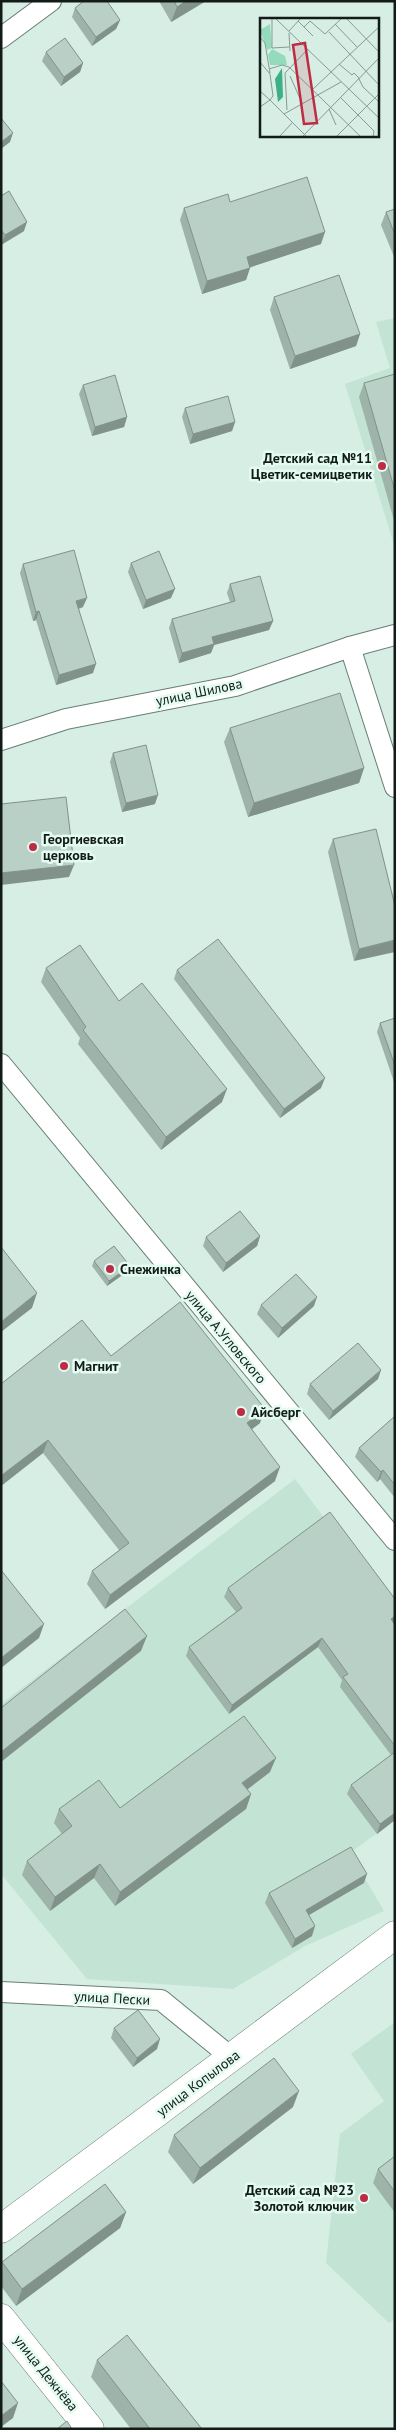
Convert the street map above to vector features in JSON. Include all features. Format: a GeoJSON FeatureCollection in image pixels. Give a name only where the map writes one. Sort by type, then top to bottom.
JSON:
{"type":"FeatureCollection","features":[{"type":"Feature","properties":{"kind":"street"},"geometry":{"type":"LineString","coordinates":[[1,38],[51,1]]}},
{"type":"Feature","properties":{"kind":"street","name":"улица Шилова"},"geometry":{"type":"LineString","coordinates":[[1,740],[66,719],[236,686],[350,647],[395,635]]}},
{"type":"Feature","properties":{"kind":"street"},"geometry":{"type":"LineString","coordinates":[[350,647],[395,787]]}},
{"type":"Feature","properties":{"kind":"street","name":"улица А.Угловского"},"geometry":{"type":"LineString","coordinates":[[1,1064],[395,1540]]}},
{"type":"Feature","properties":{"kind":"street","name":"улица Копылова"},"geometry":{"type":"LineString","coordinates":[[1,2229],[395,1936]]}},
{"type":"Feature","properties":{"kind":"street","name":"улица Пески"},"geometry":{"type":"LineString","coordinates":[[1,1992],[161,2000],[232,2058]]}},
{"type":"Feature","properties":{"kind":"street","name":"улица Дежнёва"},"geometry":{"type":"LineString","coordinates":[[1,2318],[90,2429]]}},
{"type":"Feature","properties":{"kind":"shaded area","name":"Детский сад №11 Цветик-семицветик"},"geometry":{"type":"Polygon","coordinates":[[[395,318],[395,548],[345,384],[390,368],[376,322],[395,318]]]}},
{"type":"Feature","properties":{"kind":"shaded area"},"geometry":{"type":"Polygon","coordinates":[[[295,1479],[395,1612],[395,1623],[383,1631],[394,1646],[395,1820],[350,1853],[384,1911],[305,1946],[233,1989],[87,1979],[1,1874],[1,1704],[295,1479]]]}},
{"type":"Feature","properties":{"kind":"shaded area","name":"Детский сад №23 Золотой ключик"},"geometry":{"type":"Polygon","coordinates":[[[395,2022],[395,2319],[389,2323],[326,2263],[340,2134],[384,2101],[351,2054],[395,2022]]]}},
{"type":"Feature","properties":{"kind":"building"},"geometry":{"type":"Polygon","coordinates":[[[84,1],[107,1],[120,20],[96,37],[75,8],[84,1]]]}},
{"type":"Feature","properties":{"kind":"building"},"geometry":{"type":"Polygon","coordinates":[[[174,1],[186,1],[177,7],[174,1]]]}},
{"type":"Feature","properties":{"kind":"building"},"geometry":{"type":"Polygon","coordinates":[[[65,38],[83,63],[64,77],[46,52],[65,38]]]}},
{"type":"Feature","properties":{"kind":"building"},"geometry":{"type":"Polygon","coordinates":[[[1,118],[13,133],[1,142],[1,118]]]}},
{"type":"Feature","properties":{"kind":"building"},"geometry":{"type":"Polygon","coordinates":[[[307,177],[325,232],[247,257],[250,268],[207,281],[184,208],[228,194],[230,202],[307,177]]]}},
{"type":"Feature","properties":{"kind":"building"},"geometry":{"type":"Polygon","coordinates":[[[9,191],[27,222],[5,235],[1,230],[1,196],[9,191]]]}},
{"type":"Feature","properties":{"kind":"building"},"geometry":{"type":"Polygon","coordinates":[[[395,209],[395,235],[386,212],[395,209]]]}},
{"type":"Feature","properties":{"kind":"building"},"geometry":{"type":"Polygon","coordinates":[[[339,275],[360,334],[295,356],[274,297],[339,275]]]}},
{"type":"Feature","properties":{"kind":"building"},"geometry":{"type":"Polygon","coordinates":[[[395,374],[395,491],[364,383],[395,374]]]}},
{"type":"Feature","properties":{"kind":"building"},"geometry":{"type":"Polygon","coordinates":[[[115,375],[127,417],[95,427],[83,385],[115,375]]]}},
{"type":"Feature","properties":{"kind":"building"},"geometry":{"type":"Polygon","coordinates":[[[228,396],[235,422],[193,434],[185,408],[228,396]]]}},
{"type":"Feature","properties":{"kind":"building"},"geometry":{"type":"Polygon","coordinates":[[[74,550],[87,598],[76,601],[96,664],[59,675],[39,611],[36,612],[23,564],[74,550]]]}},
{"type":"Feature","properties":{"kind":"building"},"geometry":{"type":"Polygon","coordinates":[[[159,551],[175,589],[146,600],[131,563],[159,551]]]}},
{"type":"Feature","properties":{"kind":"building"},"geometry":{"type":"Polygon","coordinates":[[[260,576],[273,621],[212,637],[214,644],[182,653],[172,619],[235,601],[230,584],[260,576]]]}},
{"type":"Feature","properties":{"kind":"building"},"geometry":{"type":"Polygon","coordinates":[[[340,693],[364,768],[254,803],[230,728],[340,693]]]}},
{"type":"Feature","properties":{"kind":"building"},"geometry":{"type":"Polygon","coordinates":[[[146,745],[158,795],[126,803],[113,753],[146,745]]]}},
{"type":"Feature","properties":{"kind":"building","name":"Георгиевская церковь"},"geometry":{"type":"Polygon","coordinates":[[[66,797],[74,865],[1,873],[1,804],[66,797]]]}},
{"type":"Feature","properties":{"kind":"building"},"geometry":{"type":"Polygon","coordinates":[[[376,829],[395,906],[395,940],[359,949],[333,839],[376,829]]]}},
{"type":"Feature","properties":{"kind":"building"},"geometry":{"type":"Polygon","coordinates":[[[218,939],[325,1078],[284,1109],[177,970],[218,939]]]}},
{"type":"Feature","properties":{"kind":"building"},"geometry":{"type":"Polygon","coordinates":[[[80,945],[119,1001],[142,983],[227,1089],[166,1137],[83,1030],[86,1027],[46,968],[80,945]]]}},
{"type":"Feature","properties":{"kind":"building"},"geometry":{"type":"Polygon","coordinates":[[[395,1018],[395,1066],[380,1023],[395,1018]]]}},
{"type":"Feature","properties":{"kind":"building"},"geometry":{"type":"Polygon","coordinates":[[[240,1211],[260,1236],[226,1263],[206,1237],[240,1211]]]}},
{"type":"Feature","properties":{"kind":"building","name":"Снежинка"},"geometry":{"type":"Polygon","coordinates":[[[114,1246],[130,1266],[109,1281],[94,1261],[114,1246]]]}},
{"type":"Feature","properties":{"kind":"building"},"geometry":{"type":"Polygon","coordinates":[[[1,1247],[37,1293],[1,1322],[1,1247]]]}},
{"type":"Feature","properties":{"kind":"building"},"geometry":{"type":"Polygon","coordinates":[[[296,1274],[317,1297],[282,1328],[261,1305],[296,1274]]]}},
{"type":"Feature","properties":{"kind":"building"},"geometry":{"type":"Polygon","coordinates":[[[180,1302],[265,1409],[247,1423],[280,1467],[110,1595],[92,1571],[129,1543],[48,1440],[1,1474],[1,1384],[82,1320],[111,1356],[180,1302]]]}},
{"type":"Feature","properties":{"kind":"building"},"geometry":{"type":"Polygon","coordinates":[[[358,1343],[381,1370],[333,1411],[310,1384],[358,1343]]]}},
{"type":"Feature","properties":{"kind":"building"},"geometry":{"type":"Polygon","coordinates":[[[395,1416],[395,1485],[383,1470],[381,1472],[359,1448],[395,1416]]]}},
{"type":"Feature","properties":{"kind":"building"},"geometry":{"type":"Polygon","coordinates":[[[330,1512],[395,1599],[395,1616],[391,1619],[395,1625],[395,1746],[343,1677],[348,1674],[322,1638],[232,1705],[189,1647],[242,1608],[228,1588],[330,1512]]]}},
{"type":"Feature","properties":{"kind":"building"},"geometry":{"type":"Polygon","coordinates":[[[1,1570],[44,1624],[1,1658],[1,1570]]]}},
{"type":"Feature","properties":{"kind":"building"},"geometry":{"type":"Polygon","coordinates":[[[125,1609],[147,1636],[1,1752],[1,1708],[125,1609]]]}},
{"type":"Feature","properties":{"kind":"building"},"geometry":{"type":"Polygon","coordinates":[[[244,1716],[276,1758],[242,1783],[251,1794],[120,1892],[100,1864],[55,1897],[27,1861],[72,1826],[59,1809],[99,1780],[120,1808],[244,1716]]]}},
{"type":"Feature","properties":{"kind":"building"},"geometry":{"type":"Polygon","coordinates":[[[395,1752],[395,1813],[380,1824],[351,1785],[395,1752]]]}},
{"type":"Feature","properties":{"kind":"building"},"geometry":{"type":"Polygon","coordinates":[[[351,1847],[367,1874],[306,1910],[315,1926],[295,1939],[269,1893],[351,1847]]]}},
{"type":"Feature","properties":{"kind":"building"},"geometry":{"type":"Polygon","coordinates":[[[138,2010],[160,2039],[137,2058],[114,2028],[138,2010]]]}},
{"type":"Feature","properties":{"kind":"building"},"geometry":{"type":"Polygon","coordinates":[[[274,2058],[299,2091],[200,2168],[174,2135],[274,2058]]]}},
{"type":"Feature","properties":{"kind":"building"},"geometry":{"type":"Polygon","coordinates":[[[395,2156],[395,2192],[378,2169],[395,2156]]]}},
{"type":"Feature","properties":{"kind":"building"},"geometry":{"type":"Polygon","coordinates":[[[105,2184],[126,2212],[22,2289],[2,2262],[105,2184]]]}},
{"type":"Feature","properties":{"kind":"building"},"geometry":{"type":"Polygon","coordinates":[[[127,2335],[202,2429],[150,2429],[97,2360],[127,2335]]]}},
{"type":"Feature","properties":{"kind":"building"},"geometry":{"type":"Polygon","coordinates":[[[1,2381],[18,2403],[1,2416],[1,2381]]]}},
{"type":"Feature","properties":{"kind":"building"},"geometry":{"type":"Polygon","coordinates":[[[67,2421],[72,2429],[57,2429],[67,2421]]]}},
{"type":"Feature","properties":{"kind":"place","name":"Детский сад №11 Цветик-семицветик"},"geometry":{"type":"Point","coordinates":[382,466]}},
{"type":"Feature","properties":{"kind":"place","name":"Георгиевская церковь"},"geometry":{"type":"Point","coordinates":[33,847]}},
{"type":"Feature","properties":{"kind":"place","name":"Снежинка"},"geometry":{"type":"Point","coordinates":[110,1269]}},
{"type":"Feature","properties":{"kind":"place","name":"Магнит"},"geometry":{"type":"Point","coordinates":[64,1366]}},
{"type":"Feature","properties":{"kind":"place","name":"Айсберг"},"geometry":{"type":"Point","coordinates":[241,1412]}},
{"type":"Feature","properties":{"kind":"place","name":"Детский сад №23 Золотой ключик"},"geometry":{"type":"Point","coordinates":[364,2198]}}]}
